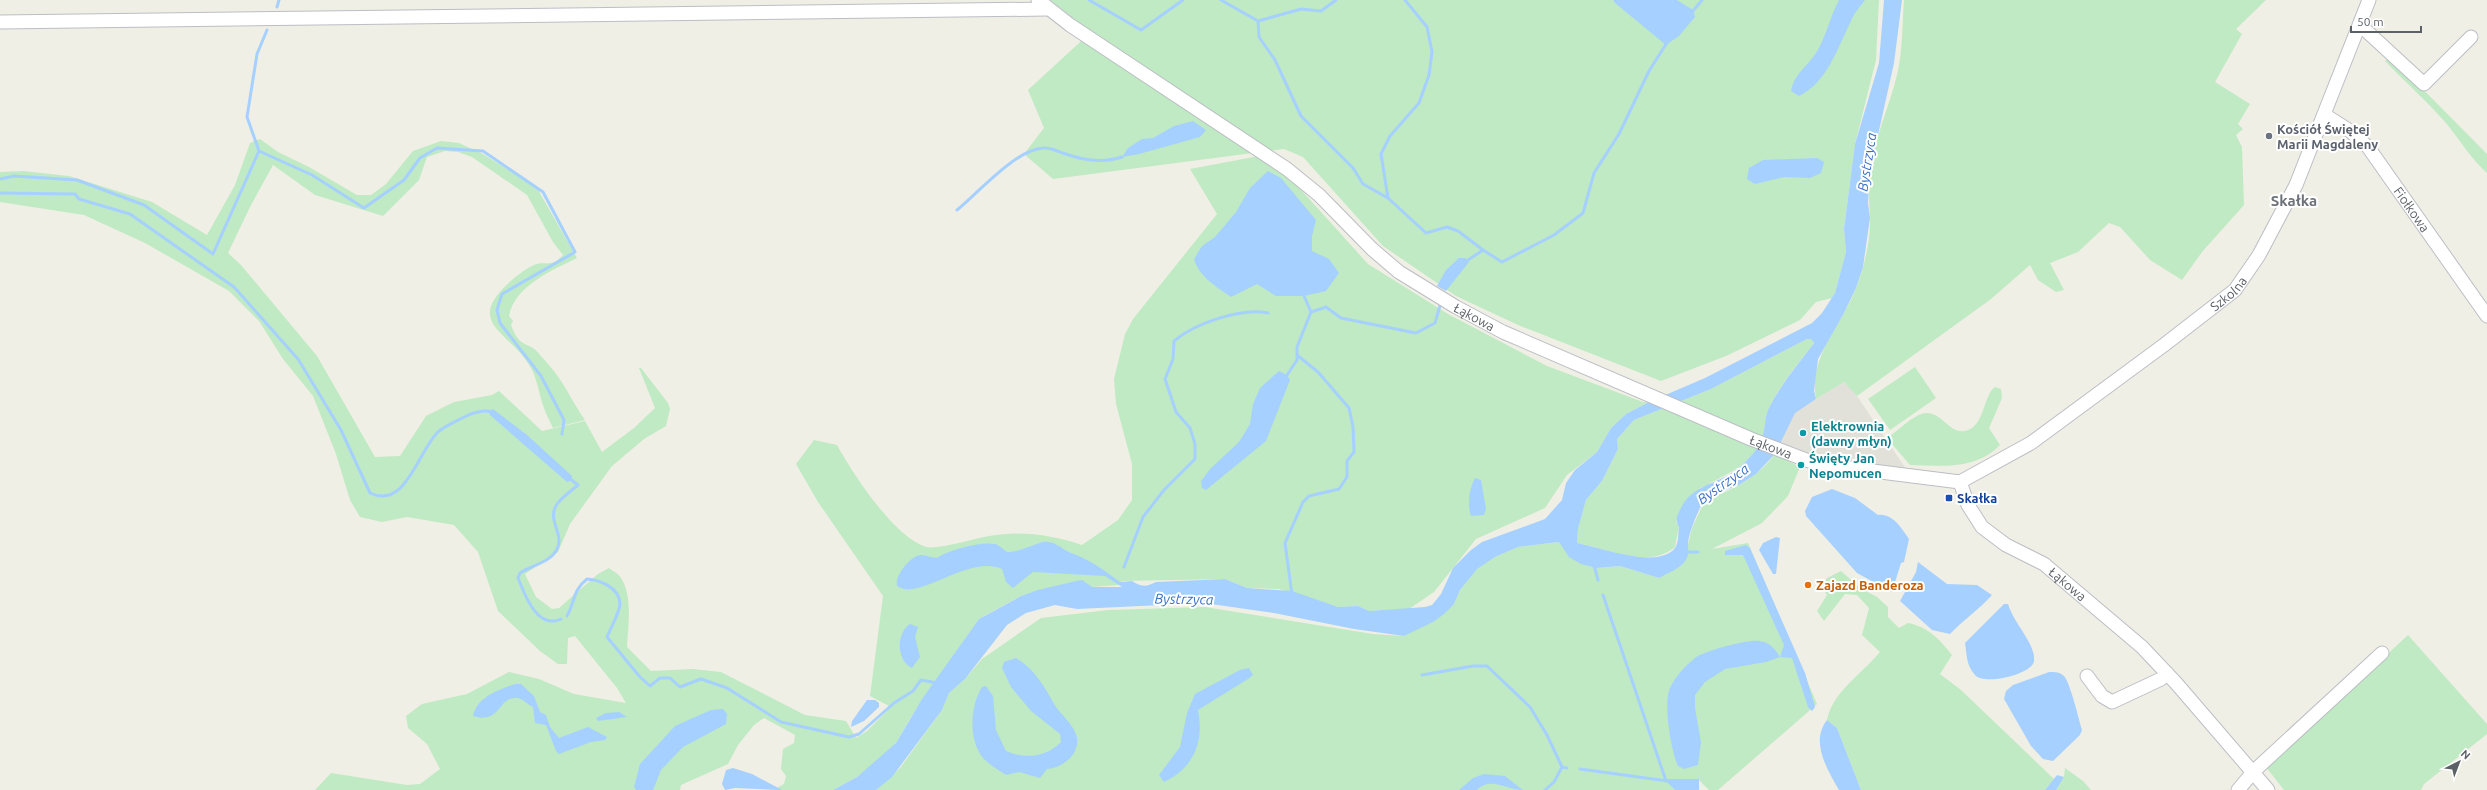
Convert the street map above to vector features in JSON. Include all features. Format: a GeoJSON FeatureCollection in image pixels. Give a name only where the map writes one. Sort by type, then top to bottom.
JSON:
{"type":"FeatureCollection","features":[{"type":"Feature","properties":{"kind":"street","name":"Szkolna"},"geometry":{"type":"LineString","coordinates":[[1960,482],[2031,443],[2235,290],[2279,220],[2296,185],[2326,115],[2369,0]]}},
{"type":"Feature","properties":{"kind":"street"},"geometry":{"type":"LineString","coordinates":[[0,22],[1042,4]]}},
{"type":"Feature","properties":{"kind":"street","name":"Łąkowa"},"geometry":{"type":"LineString","coordinates":[[1042,4],[1287,169],[1319,195],[1385,261],[1425,289],[1503,332],[1758,442],[1817,464],[1960,482],[1968,505],[1988,532],[2054,571],[2118,625],[2167,673],[2254,771],[2268,790]]}},
{"type":"Feature","properties":{"kind":"street"},"geometry":{"type":"LineString","coordinates":[[2360,25],[2424,84],[2471,37]]}},
{"type":"Feature","properties":{"kind":"street","name":"Fiołkowa"},"geometry":{"type":"LineString","coordinates":[[2326,115],[2350,131],[2368,147],[2487,316]]}},
{"type":"Feature","properties":{"kind":"street"},"geometry":{"type":"LineString","coordinates":[[2238,790],[2254,771],[2382,653]]}},
{"type":"Feature","properties":{"kind":"street"},"geometry":{"type":"LineString","coordinates":[[2087,676],[2102,696],[2112,702],[2161,679],[2167,673]]}},
{"type":"Feature","properties":{"kind":"shaded area"},"geometry":{"type":"Polygon","coordinates":[[[1844,382],[1857,396],[1906,469],[1815,456],[1780,445],[1757,407],[1805,406],[1844,382]]]}},
{"type":"Feature","properties":{"kind":"green space"},"geometry":{"type":"Polygon","coordinates":[[[1050,0],[1879,0],[1876,60],[1855,144],[1844,229],[1846,252],[1835,293],[1832,298],[1816,302],[1800,320],[1726,356],[1661,381],[1518,325],[1456,296],[1383,246],[1303,157],[1284,149],[1053,179],[1024,154],[1044,128],[1028,90],[1091,32],[1050,0]]]}},
{"type":"Feature","properties":{"kind":"green space"},"geometry":{"type":"Polygon","coordinates":[[[1904,0],[2266,0],[2236,29],[2242,34],[2215,82],[2250,104],[2238,124],[2243,129],[2236,135],[2242,147],[2244,205],[2202,252],[2182,280],[2150,260],[2120,227],[2109,223],[2078,252],[2050,263],[2064,290],[2056,292],[2038,280],[2030,265],[1991,299],[1857,396],[1844,382],[1816,399],[1815,383],[1821,355],[1850,302],[1859,280],[1866,254],[1870,226],[1870,172],[1878,136],[1894,87],[1899,66],[1904,0]]]}},
{"type":"Feature","properties":{"kind":"green space"},"geometry":{"type":"Polygon","coordinates":[[[2390,56],[2487,154],[2487,173],[2471,156],[2439,115],[2385,61],[2390,56]]]}},
{"type":"Feature","properties":{"kind":"green space"},"geometry":{"type":"Polygon","coordinates":[[[260,139],[278,152],[309,167],[357,195],[371,195],[386,184],[413,151],[441,141],[459,143],[483,154],[537,188],[577,258],[547,273],[527,287],[513,305],[509,316],[513,321],[511,325],[518,339],[537,351],[553,369],[585,420],[553,428],[542,403],[531,368],[522,355],[502,335],[490,317],[491,307],[498,294],[513,279],[531,266],[555,262],[563,255],[553,242],[527,195],[472,157],[458,152],[445,151],[427,157],[419,180],[383,216],[315,195],[273,165],[251,205],[228,253],[241,265],[317,356],[375,457],[400,456],[426,416],[454,402],[492,395],[499,391],[542,431],[585,421],[602,452],[634,428],[655,408],[639,368],[641,368],[668,403],[670,409],[666,426],[644,439],[612,466],[570,524],[558,552],[525,574],[536,597],[552,609],[559,608],[598,574],[609,568],[620,577],[627,594],[629,621],[627,647],[651,671],[693,669],[721,672],[805,715],[846,721],[856,738],[867,731],[891,707],[870,696],[883,596],[818,502],[796,464],[814,440],[837,445],[853,472],[888,518],[914,541],[926,547],[939,547],[989,536],[1013,533],[1048,536],[1082,545],[1118,520],[1132,500],[1132,464],[1116,404],[1114,379],[1125,334],[1133,319],[1217,214],[1190,169],[1259,156],[1294,182],[1368,264],[1448,314],[1547,366],[1643,402],[1649,402],[1626,414],[1611,428],[1597,452],[1567,475],[1545,508],[1476,539],[1434,592],[1409,609],[1369,611],[1358,606],[1338,607],[1279,589],[1247,588],[1225,579],[1122,581],[1119,585],[1092,587],[1076,581],[1021,596],[979,619],[911,717],[896,743],[879,761],[857,777],[833,790],[773,790],[784,784],[786,776],[781,769],[783,749],[794,743],[795,735],[764,718],[754,725],[738,745],[728,764],[681,785],[680,790],[315,790],[331,773],[407,785],[420,784],[440,769],[427,744],[408,728],[406,716],[422,704],[467,694],[509,672],[539,679],[574,694],[626,703],[617,688],[575,636],[568,638],[567,664],[558,664],[540,651],[498,611],[478,552],[454,525],[407,517],[382,522],[360,517],[350,500],[336,454],[313,396],[283,359],[259,321],[229,291],[145,243],[84,215],[0,202],[0,172],[23,171],[69,176],[152,202],[207,235],[235,185],[250,143],[260,139]]]}},
{"type":"Feature","properties":{"kind":"green space"},"geometry":{"type":"Polygon","coordinates":[[[1807,339],[1811,339],[1814,343],[1790,373],[1774,398],[1768,410],[1759,446],[1748,460],[1741,465],[1710,483],[1708,486],[1700,488],[1676,522],[1679,526],[1675,547],[1664,554],[1653,557],[1640,557],[1627,556],[1577,543],[1578,529],[1586,500],[1602,481],[1618,449],[1617,439],[1634,420],[1711,389],[1807,339]]]}},
{"type":"Feature","properties":{"kind":"green space"},"geometry":{"type":"Polygon","coordinates":[[[1915,367],[1936,398],[1890,430],[1868,399],[1915,367]]]}},
{"type":"Feature","properties":{"kind":"green space"},"geometry":{"type":"Polygon","coordinates":[[[1995,387],[2001,389],[2002,398],[1989,428],[2000,445],[1991,453],[1969,463],[1958,465],[1910,465],[1892,444],[1890,436],[1913,418],[1927,413],[1937,416],[1950,427],[1960,431],[1965,431],[1972,428],[1980,417],[1991,391],[1995,387]]]}},
{"type":"Feature","properties":{"kind":"green space"},"geometry":{"type":"Polygon","coordinates":[[[1775,454],[1800,467],[1788,496],[1762,523],[1712,549],[1748,543],[1817,704],[1718,790],[1709,790],[1698,779],[1668,782],[1675,790],[876,790],[900,768],[942,710],[949,693],[965,679],[982,659],[1041,618],[1108,610],[1205,607],[1373,634],[1404,636],[1454,604],[1460,590],[1476,569],[1495,557],[1518,547],[1560,542],[1566,552],[1597,568],[1620,566],[1659,578],[1688,544],[1692,528],[1706,498],[1726,492],[1744,482],[1769,462],[1775,454]]]}},
{"type":"Feature","properties":{"kind":"green space"},"geometry":{"type":"Polygon","coordinates":[[[1841,571],[1860,588],[1877,597],[1888,607],[1888,617],[1899,628],[1908,623],[1915,625],[1928,631],[1943,644],[1952,655],[1940,674],[1961,690],[2054,779],[2045,790],[1861,790],[1837,728],[1827,720],[1835,700],[1849,683],[1880,652],[1862,635],[1869,608],[1857,595],[1845,594],[1824,621],[1817,611],[1827,595],[1822,587],[1827,578],[1841,571]]]}},
{"type":"Feature","properties":{"kind":"green space"},"geometry":{"type":"Polygon","coordinates":[[[2408,635],[2487,724],[2487,734],[2424,784],[2421,790],[2284,790],[2266,767],[2408,635]]]}},
{"type":"Feature","properties":{"kind":"green space"},"geometry":{"type":"Polygon","coordinates":[[[2065,768],[2083,781],[2091,790],[2056,790],[2064,777],[2065,768]]]}},
{"type":"Feature","properties":{"kind":"water"},"geometry":{"type":"Polygon","coordinates":[[[1613,0],[1677,0],[1693,10],[1695,17],[1679,36],[1666,45],[1613,0]]]}},
{"type":"Feature","properties":{"kind":"water"},"geometry":{"type":"Polygon","coordinates":[[[1839,0],[1865,0],[1854,15],[1831,63],[1817,82],[1809,90],[1799,96],[1791,91],[1792,85],[1797,76],[1818,49],[1825,36],[1839,0]]]}},
{"type":"Feature","properties":{"kind":"water","name":"Bystrzyca"},"geometry":{"type":"Polygon","coordinates":[[[1884,0],[1902,0],[1894,63],[1870,171],[1868,203],[1870,218],[1863,267],[1856,288],[1844,313],[1818,359],[1814,391],[1816,399],[1795,413],[1775,454],[1756,474],[1739,485],[1705,498],[1690,533],[1688,556],[1683,564],[1673,571],[1659,578],[1620,566],[1597,568],[1581,564],[1569,557],[1559,542],[1518,547],[1495,557],[1477,569],[1460,590],[1454,604],[1444,614],[1433,622],[1404,636],[1354,629],[1274,613],[1204,603],[1077,609],[1055,605],[1026,613],[1007,625],[965,679],[949,693],[942,710],[892,777],[876,790],[833,790],[857,777],[896,743],[922,699],[979,619],[1021,596],[1038,590],[1076,581],[1082,580],[1092,587],[1122,587],[1105,576],[1033,572],[1013,588],[1006,582],[1002,569],[988,566],[959,572],[918,588],[907,589],[897,586],[898,577],[904,567],[908,562],[917,556],[923,555],[937,558],[957,549],[989,543],[1011,552],[1043,542],[1048,542],[1056,544],[1070,553],[1092,563],[1120,582],[1132,581],[1144,586],[1156,582],[1225,579],[1247,588],[1292,591],[1338,607],[1358,606],[1369,611],[1425,607],[1432,605],[1441,594],[1453,568],[1471,550],[1482,542],[1545,519],[1562,500],[1566,483],[1575,470],[1597,452],[1611,428],[1626,414],[1649,402],[1705,378],[1812,323],[1822,313],[1835,293],[1846,252],[1844,229],[1855,144],[1879,63],[1884,0]],[[1807,339],[1711,389],[1634,420],[1617,439],[1618,449],[1602,481],[1586,500],[1578,529],[1577,543],[1613,552],[1642,557],[1655,557],[1667,554],[1675,548],[1678,540],[1679,527],[1677,518],[1685,501],[1698,490],[1737,469],[1755,451],[1762,438],[1767,414],[1774,398],[1814,343],[1811,339],[1807,339]]]}},
{"type":"Feature","properties":{"kind":"water"},"geometry":{"type":"Polygon","coordinates":[[[1193,121],[1206,130],[1200,137],[1139,154],[1122,157],[1128,148],[1142,139],[1153,138],[1174,126],[1193,121]]]}},
{"type":"Feature","properties":{"kind":"water"},"geometry":{"type":"Polygon","coordinates":[[[1817,158],[1824,162],[1821,173],[1810,178],[1784,177],[1755,184],[1747,179],[1749,168],[1763,160],[1817,158]]]}},
{"type":"Feature","properties":{"kind":"water"},"geometry":{"type":"Polygon","coordinates":[[[1268,171],[1281,178],[1316,220],[1312,236],[1312,251],[1329,259],[1339,273],[1326,291],[1304,296],[1276,296],[1257,284],[1231,297],[1209,281],[1196,265],[1194,259],[1202,246],[1215,237],[1236,212],[1250,188],[1268,171]]]}},
{"type":"Feature","properties":{"kind":"water"},"geometry":{"type":"Polygon","coordinates":[[[1459,258],[1465,258],[1469,262],[1446,291],[1437,286],[1446,270],[1459,258]]]}},
{"type":"Feature","properties":{"kind":"water"},"geometry":{"type":"Polygon","coordinates":[[[1279,371],[1287,375],[1290,380],[1266,441],[1206,490],[1202,488],[1201,481],[1210,469],[1239,442],[1250,424],[1253,404],[1260,388],[1279,371]]]}},
{"type":"Feature","properties":{"kind":"water"},"geometry":{"type":"Polygon","coordinates":[[[493,409],[527,435],[572,476],[572,480],[567,482],[490,415],[489,411],[493,409]]]}},
{"type":"Feature","properties":{"kind":"water"},"geometry":{"type":"Polygon","coordinates":[[[1475,478],[1481,480],[1486,509],[1484,515],[1471,516],[1469,497],[1475,478]]]}},
{"type":"Feature","properties":{"kind":"water"},"geometry":{"type":"Polygon","coordinates":[[[1832,489],[1855,498],[1878,515],[1888,516],[1893,519],[1909,539],[1904,562],[1901,563],[1892,592],[1857,573],[1806,516],[1805,511],[1812,497],[1832,489]]]}},
{"type":"Feature","properties":{"kind":"water"},"geometry":{"type":"Polygon","coordinates":[[[1776,537],[1780,538],[1776,574],[1773,574],[1759,550],[1763,543],[1776,537]]]}},
{"type":"Feature","properties":{"kind":"water"},"geometry":{"type":"Polygon","coordinates":[[[1746,545],[1750,548],[1805,673],[1815,707],[1812,711],[1808,707],[1792,658],[1780,657],[1784,645],[1743,555],[1725,555],[1725,551],[1746,545]]]}},
{"type":"Feature","properties":{"kind":"water"},"geometry":{"type":"Polygon","coordinates":[[[1918,562],[1947,584],[1977,585],[1992,595],[1950,634],[1932,630],[1900,601],[1916,572],[1918,562]]]}},
{"type":"Feature","properties":{"kind":"water"},"geometry":{"type":"Polygon","coordinates":[[[2004,604],[2008,604],[2032,648],[2034,661],[2032,666],[2026,670],[2008,677],[1997,679],[1980,678],[1972,671],[1967,660],[1965,643],[2004,604]]]}},
{"type":"Feature","properties":{"kind":"water"},"geometry":{"type":"Polygon","coordinates":[[[910,624],[918,627],[915,637],[920,657],[912,668],[903,659],[900,647],[902,634],[905,628],[910,624]]]}},
{"type":"Feature","properties":{"kind":"water"},"geometry":{"type":"Polygon","coordinates":[[[1753,641],[1769,644],[1780,657],[1766,662],[1725,669],[1705,682],[1695,695],[1695,708],[1701,742],[1698,765],[1684,769],[1678,766],[1671,739],[1667,704],[1670,688],[1684,668],[1695,658],[1707,652],[1753,641]]]}},
{"type":"Feature","properties":{"kind":"water"},"geometry":{"type":"Polygon","coordinates":[[[1016,658],[1023,662],[1034,673],[1056,707],[1069,722],[1077,739],[1075,752],[1071,757],[1060,765],[1047,769],[1040,778],[1019,772],[1006,775],[985,761],[978,751],[973,733],[972,723],[975,704],[982,687],[986,686],[993,696],[996,730],[1006,751],[1013,754],[1035,756],[1048,751],[1061,742],[1060,734],[1031,711],[1011,687],[1002,668],[1004,662],[1016,658]]]}},
{"type":"Feature","properties":{"kind":"water"},"geometry":{"type":"Polygon","coordinates":[[[1249,668],[1253,675],[1198,710],[1200,732],[1195,752],[1183,769],[1175,776],[1164,782],[1159,775],[1180,747],[1187,713],[1195,694],[1240,670],[1249,668]]]}},
{"type":"Feature","properties":{"kind":"water"},"geometry":{"type":"Polygon","coordinates":[[[2049,672],[2055,672],[2064,676],[2072,693],[2082,730],[2080,735],[2053,761],[2043,759],[2031,746],[2004,699],[2006,691],[2013,685],[2049,672]]]}},
{"type":"Feature","properties":{"kind":"water"},"geometry":{"type":"Polygon","coordinates":[[[515,684],[521,684],[534,696],[540,712],[546,715],[550,727],[559,738],[588,727],[607,737],[605,740],[591,742],[559,754],[556,751],[546,725],[535,723],[533,707],[517,698],[506,701],[494,714],[489,717],[482,718],[473,716],[475,709],[489,695],[515,684]]]}},
{"type":"Feature","properties":{"kind":"water"},"geometry":{"type":"Polygon","coordinates":[[[867,700],[875,700],[879,703],[879,707],[864,721],[851,727],[852,721],[867,700]]]}},
{"type":"Feature","properties":{"kind":"water"},"geometry":{"type":"Polygon","coordinates":[[[723,709],[727,714],[726,724],[683,747],[661,770],[653,790],[636,790],[634,787],[640,764],[675,726],[711,710],[723,709]]]}},
{"type":"Feature","properties":{"kind":"water"},"geometry":{"type":"Polygon","coordinates":[[[619,712],[627,717],[598,721],[596,718],[606,713],[619,712]]]}},
{"type":"Feature","properties":{"kind":"water"},"geometry":{"type":"Polygon","coordinates":[[[1827,720],[1837,728],[1861,790],[1839,790],[1825,764],[1820,746],[1820,737],[1822,728],[1827,720]]]}},
{"type":"Feature","properties":{"kind":"water"},"geometry":{"type":"Polygon","coordinates":[[[733,768],[752,774],[782,790],[735,788],[725,790],[722,784],[726,770],[733,768]]]}},
{"type":"Feature","properties":{"kind":"water"},"geometry":{"type":"Polygon","coordinates":[[[1484,774],[1505,776],[1523,790],[1488,784],[1477,790],[1459,790],[1473,778],[1484,774]]]}},
{"type":"Feature","properties":{"kind":"water"},"geometry":{"type":"Polygon","coordinates":[[[2057,775],[2064,777],[2056,790],[2045,790],[2057,775]]]}},
{"type":"Feature","properties":{"kind":"water"},"geometry":{"type":"Polygon","coordinates":[[[1668,779],[1699,779],[1699,790],[1675,790],[1666,781],[1668,779]]]}},
{"type":"Feature","properties":{"kind":"waterway"},"geometry":{"type":"LineString","coordinates":[[277,7],[279,0]]}},
{"type":"Feature","properties":{"kind":"waterway"},"geometry":{"type":"LineString","coordinates":[[1089,0],[1141,30],[1183,0]]}},
{"type":"Feature","properties":{"kind":"waterway"},"geometry":{"type":"LineString","coordinates":[[1221,0],[1258,21],[1301,9],[1321,11],[1336,0]]}},
{"type":"Feature","properties":{"kind":"waterway"},"geometry":{"type":"LineString","coordinates":[[1405,0],[1427,27],[1432,52],[1429,75],[1419,103],[1390,136],[1381,154],[1388,198],[1426,233],[1447,227],[1458,231],[1483,250]]}},
{"type":"Feature","properties":{"kind":"waterway"},"geometry":{"type":"LineString","coordinates":[[1692,12],[1702,0]]}},
{"type":"Feature","properties":{"kind":"waterway"},"geometry":{"type":"LineString","coordinates":[[1258,21],[1259,37],[1275,60],[1301,116],[1353,168],[1363,184],[1388,198]]}},
{"type":"Feature","properties":{"kind":"waterway"},"geometry":{"type":"LineString","coordinates":[[267,30],[257,54],[247,117],[259,151],[312,175],[364,208],[404,180],[420,158],[437,148],[483,151],[543,192],[575,252],[502,294],[497,310],[500,323],[541,376],[564,420],[562,434]]}},
{"type":"Feature","properties":{"kind":"waterway"},"geometry":{"type":"LineString","coordinates":[[1465,262],[1483,250],[1502,262],[1554,235],[1583,213],[1594,173],[1619,134],[1649,71],[1668,41]]}},
{"type":"Feature","properties":{"kind":"waterway"},"geometry":{"type":"LineString","coordinates":[[957,210],[999,172],[1023,155],[1034,150],[1048,148],[1080,158],[1101,161],[1122,157]]}},
{"type":"Feature","properties":{"kind":"waterway"},"geometry":{"type":"LineString","coordinates":[[0,179],[14,176],[77,180],[144,205],[213,254],[259,151]]}},
{"type":"Feature","properties":{"kind":"waterway"},"geometry":{"type":"LineString","coordinates":[[0,193],[75,194],[79,199],[130,214],[234,287],[298,359],[341,430],[370,493],[382,496],[393,493],[402,486],[438,432],[472,414],[484,411],[491,412]]}},
{"type":"Feature","properties":{"kind":"waterway"},"geometry":{"type":"LineString","coordinates":[[1304,296],[1311,312],[1326,307],[1341,318],[1416,333],[1435,323],[1441,302]]}},
{"type":"Feature","properties":{"kind":"waterway"},"geometry":{"type":"LineString","coordinates":[[1124,567],[1143,517],[1164,490],[1195,459],[1195,444],[1190,428],[1176,412],[1165,379],[1173,359],[1174,341],[1193,329],[1218,318],[1245,312],[1268,313]]}},
{"type":"Feature","properties":{"kind":"waterway"},"geometry":{"type":"LineString","coordinates":[[1287,375],[1297,360],[1297,347],[1311,312]]}},
{"type":"Feature","properties":{"kind":"waterway"},"geometry":{"type":"LineString","coordinates":[[1292,595],[1285,543],[1303,502],[1309,496],[1339,489],[1347,477],[1347,461],[1354,452],[1353,427],[1349,408],[1318,372],[1297,355]]}},
{"type":"Feature","properties":{"kind":"waterway"},"geometry":{"type":"LineString","coordinates":[[561,619],[553,621],[545,620],[539,615],[528,601],[518,578],[520,573],[550,558],[557,549],[559,538],[553,516],[554,510],[561,499],[578,485],[569,478]]}},
{"type":"Feature","properties":{"kind":"waterway"},"geometry":{"type":"LineString","coordinates":[[1687,552],[1698,552]]}},
{"type":"Feature","properties":{"kind":"waterway"},"geometry":{"type":"LineString","coordinates":[[1594,565],[1598,580]]}},
{"type":"Feature","properties":{"kind":"waterway"},"geometry":{"type":"LineString","coordinates":[[567,616],[576,592],[582,583],[587,579],[603,583],[617,593],[620,604],[617,616],[607,637],[640,677],[650,686],[660,678],[670,678],[680,687],[701,679],[727,688],[781,722],[849,737],[859,734],[894,703],[913,691],[921,680],[937,683]]}},
{"type":"Feature","properties":{"kind":"waterway"},"geometry":{"type":"LineString","coordinates":[[1603,595],[1666,781]]}},
{"type":"Feature","properties":{"kind":"waterway"},"geometry":{"type":"LineString","coordinates":[[1422,675],[1473,666],[1487,666],[1530,707],[1547,735],[1562,767],[1567,768]]}},
{"type":"Feature","properties":{"kind":"waterway"},"geometry":{"type":"LineString","coordinates":[[1545,790],[1554,782],[1562,767]]}},
{"type":"Feature","properties":{"kind":"waterway"},"geometry":{"type":"LineString","coordinates":[[1580,769],[1668,781]]}},
{"type":"Feature","properties":{"kind":"place","name":"Kościół Świętej Marii Magdaleny"},"geometry":{"type":"Point","coordinates":[2269,136]}},
{"type":"Feature","properties":{"kind":"place","name":"Elektrownia (dawny młyn)"},"geometry":{"type":"Point","coordinates":[1803,433]}},
{"type":"Feature","properties":{"kind":"place","name":"Święty Jan Nepomucen"},"geometry":{"type":"Point","coordinates":[1801,465]}},
{"type":"Feature","properties":{"kind":"place","name":"Skałka"},"geometry":{"type":"Point","coordinates":[1949,498]}},
{"type":"Feature","properties":{"kind":"place","name":"Zajazd Banderoza"},"geometry":{"type":"Point","coordinates":[1808,585]}},
{"type":"Feature","properties":{"kind":"district","name":"Skałka"},"geometry":{"type":"Point","coordinates":[2294,200]}}]}
